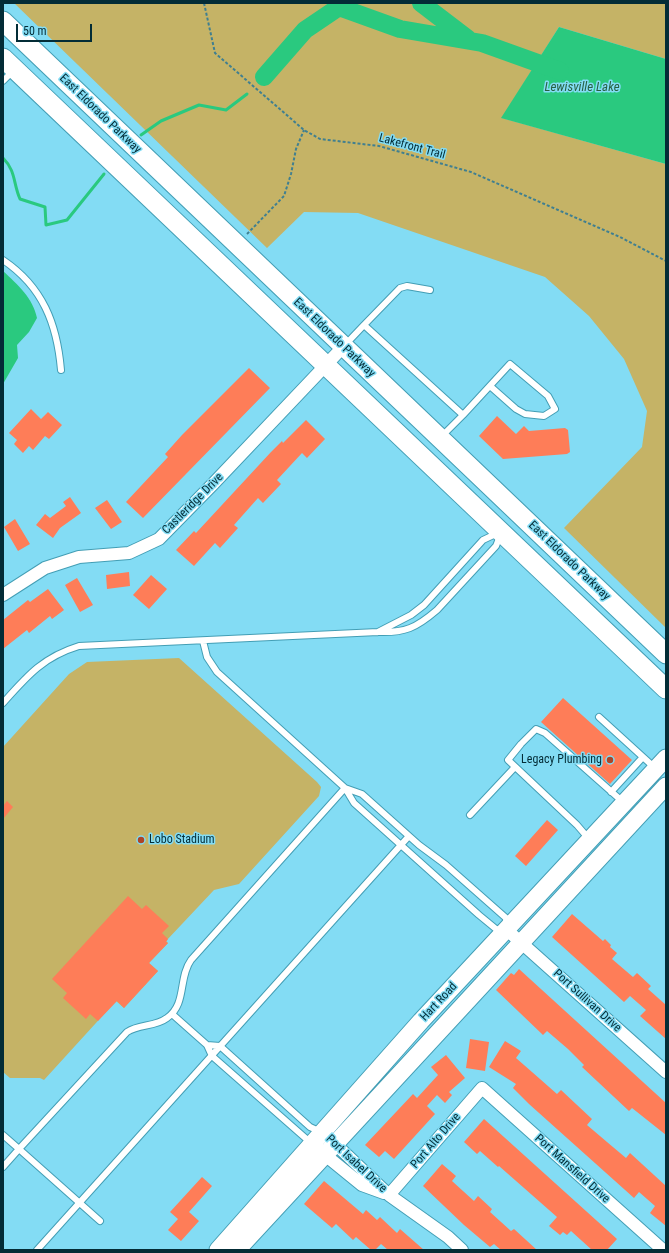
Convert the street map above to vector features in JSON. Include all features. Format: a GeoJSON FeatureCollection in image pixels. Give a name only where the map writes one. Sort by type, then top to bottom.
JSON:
{"type":"FeatureCollection","features":[{"type":"Feature","properties":{"kind":"main road","name":"East Eldorado Parkway"},"geometry":{"type":"LineString","coordinates":[[3,22],[666,654]]}},
{"type":"Feature","properties":{"kind":"main road","name":"East Eldorado Parkway"},"geometry":{"type":"LineString","coordinates":[[7,69],[325,364],[502,531],[666,689]]}},
{"type":"Feature","properties":{"kind":"street","name":"Castleridge Drive"},"geometry":{"type":"LineString","coordinates":[[3,595],[46,568],[79,558],[129,553],[159,539],[213,484],[325,364],[343,347]]}},
{"type":"Feature","properties":{"kind":"street","name":"Hart Road"},"geometry":{"type":"LineString","coordinates":[[218,1250],[421,1021],[661,764]]}},
{"type":"Feature","properties":{"kind":"street","name":"Hart Road"},"geometry":{"type":"LineString","coordinates":[[237,1250],[666,786]]}},
{"type":"Feature","properties":{"kind":"street"},"geometry":{"type":"LineString","coordinates":[[590,840],[604,852]]}},
{"type":"Feature","properties":{"kind":"street","name":"Port Sullivan Drive"},"geometry":{"type":"LineString","coordinates":[[507,930],[666,1072]]}},
{"type":"Feature","properties":{"kind":"street","name":"Port Alto Drive"},"geometry":{"type":"LineString","coordinates":[[389,1195],[482,1088]]}},
{"type":"Feature","properties":{"kind":"street","name":"Port Mansfield Drive"},"geometry":{"type":"LineString","coordinates":[[482,1088],[662,1250]]}},
{"type":"Feature","properties":{"kind":"street","name":"Port Isabel Drive"},"geometry":{"type":"LineString","coordinates":[[318,1138],[362,1185],[389,1195],[448,1237],[462,1250]]}},
{"type":"Feature","properties":{"kind":"street","name":"Port Isabel Drive"},"geometry":{"type":"LineString","coordinates":[[318,1138],[330,1150]]}},
{"type":"Feature","properties":{"kind":"lane"},"geometry":{"type":"LineString","coordinates":[[3,260],[32,286],[44,304],[52,320],[59,343],[61,370]]}},
{"type":"Feature","properties":{"kind":"lane"},"geometry":{"type":"LineString","coordinates":[[343,347],[400,288],[407,286],[430,290]]}},
{"type":"Feature","properties":{"kind":"lane"},"geometry":{"type":"LineString","coordinates":[[364,325],[463,415]]}},
{"type":"Feature","properties":{"kind":"lane"},"geometry":{"type":"LineString","coordinates":[[440,438],[510,364],[548,396],[555,409],[544,416],[525,414],[516,409],[490,386]]}},
{"type":"Feature","properties":{"kind":"lane"},"geometry":{"type":"LineString","coordinates":[[378,632],[411,615],[424,605],[483,540],[502,531]]}},
{"type":"Feature","properties":{"kind":"lane"},"geometry":{"type":"LineString","coordinates":[[3,703],[40,664],[54,655],[70,649],[97,644],[203,641],[398,632],[408,630],[427,619],[496,546],[502,531]]}},
{"type":"Feature","properties":{"kind":"lane"},"geometry":{"type":"LineString","coordinates":[[203,641],[207,657],[217,672],[345,788],[354,803],[400,846],[496,929],[507,930],[506,918],[446,865],[409,836],[362,794],[345,788]]}},
{"type":"Feature","properties":{"kind":"lane"},"geometry":{"type":"LineString","coordinates":[[599,717],[643,757],[661,764]]}},
{"type":"Feature","properties":{"kind":"lane"},"geometry":{"type":"LineString","coordinates":[[590,840],[577,825],[508,760],[521,744],[536,729],[545,733],[624,803]]}},
{"type":"Feature","properties":{"kind":"lane"},"geometry":{"type":"LineString","coordinates":[[611,792],[643,757]]}},
{"type":"Feature","properties":{"kind":"lane"},"geometry":{"type":"LineString","coordinates":[[470,815],[515,767]]}},
{"type":"Feature","properties":{"kind":"lane"},"geometry":{"type":"LineString","coordinates":[[3,1167],[127,1032],[135,1027],[157,1023],[172,1014],[180,999],[184,975],[191,960],[345,788]]}},
{"type":"Feature","properties":{"kind":"lane"},"geometry":{"type":"LineString","coordinates":[[37,1250],[409,836]]}},
{"type":"Feature","properties":{"kind":"lane"},"geometry":{"type":"LineString","coordinates":[[172,1014],[207,1044],[212,1056],[318,1138]]}},
{"type":"Feature","properties":{"kind":"lane"},"geometry":{"type":"LineString","coordinates":[[207,1044],[220,1046],[310,1127],[318,1138]]}},
{"type":"Feature","properties":{"kind":"lane"},"geometry":{"type":"LineString","coordinates":[[3,1134],[100,1221]]}},
{"type":"Feature","properties":{"kind":"path","name":"Lakefront Trail"},"geometry":{"type":"LineString","coordinates":[[204,3],[215,53],[304,130],[320,139],[379,146],[471,172],[620,237],[666,261]]}},
{"type":"Feature","properties":{"kind":"path"},"geometry":{"type":"LineString","coordinates":[[244,237],[284,196],[291,174],[296,149],[304,130]]}},
{"type":"Feature","properties":{"kind":"shaded area"},"geometry":{"type":"Polygon","coordinates":[[[14,3],[666,3],[666,59],[559,27],[502,118],[666,164],[666,628],[564,528],[642,447],[647,411],[624,359],[589,316],[545,277],[358,213],[304,212],[267,248],[14,3]]]}},
{"type":"Feature","properties":{"kind":"shaded area","name":"Lobo Stadium"},"geometry":{"type":"Polygon","coordinates":[[[179,658],[317,782],[321,787],[319,796],[239,884],[214,890],[166,941],[168,943],[149,963],[158,971],[124,1008],[116,1001],[44,1080],[40,1078],[10,1078],[3,1072],[3,747],[69,674],[87,662],[179,658]]]}},
{"type":"Feature","properties":{"kind":"water","name":"Lewisville Lake"},"geometry":{"type":"Polygon","coordinates":[[[559,27],[666,59],[666,164],[501,118],[559,27]]]}},
{"type":"Feature","properties":{"kind":"water"},"geometry":{"type":"Polygon","coordinates":[[[3,271],[28,298],[37,318],[29,332],[17,345],[18,358],[3,384],[3,271]]]}},
{"type":"Feature","properties":{"kind":"building"},"geometry":{"type":"Polygon","coordinates":[[[249,368],[270,388],[143,518],[126,502],[168,457],[165,454],[182,435],[249,368]]]}},
{"type":"Feature","properties":{"kind":"building"},"geometry":{"type":"Polygon","coordinates":[[[31,409],[41,419],[48,412],[62,425],[49,439],[45,436],[33,450],[29,446],[23,453],[14,444],[17,440],[9,433],[31,409]]]}},
{"type":"Feature","properties":{"kind":"building"},"geometry":{"type":"Polygon","coordinates":[[[497,416],[516,434],[524,426],[529,431],[565,428],[568,430],[570,452],[567,454],[503,459],[479,436],[497,416]]]}},
{"type":"Feature","properties":{"kind":"building"},"geometry":{"type":"Polygon","coordinates":[[[306,420],[325,439],[307,458],[302,453],[277,480],[281,484],[263,503],[258,498],[234,525],[238,528],[220,548],[215,543],[194,566],[176,550],[194,531],[196,533],[282,441],[283,443],[306,420]]]}},
{"type":"Feature","properties":{"kind":"building"},"geometry":{"type":"Polygon","coordinates":[[[70,497],[81,513],[60,528],[53,538],[36,525],[45,514],[50,518],[66,506],[63,502],[70,497]]]}},
{"type":"Feature","properties":{"kind":"building"},"geometry":{"type":"Polygon","coordinates":[[[107,500],[122,522],[111,529],[95,508],[107,500]]]}},
{"type":"Feature","properties":{"kind":"building"},"geometry":{"type":"Polygon","coordinates":[[[15,519],[30,544],[18,551],[4,527],[15,519]]]}},
{"type":"Feature","properties":{"kind":"building"},"geometry":{"type":"Polygon","coordinates":[[[129,572],[130,586],[107,589],[106,575],[129,572]]]}},
{"type":"Feature","properties":{"kind":"building"},"geometry":{"type":"Polygon","coordinates":[[[151,575],[167,589],[149,609],[133,595],[151,575]]]}},
{"type":"Feature","properties":{"kind":"building"},"geometry":{"type":"Polygon","coordinates":[[[77,578],[93,605],[80,612],[65,585],[77,578]]]}},
{"type":"Feature","properties":{"kind":"building"},"geometry":{"type":"Polygon","coordinates":[[[48,589],[64,610],[52,619],[50,616],[29,633],[27,630],[3,649],[3,620],[28,600],[30,602],[48,589]]]}},
{"type":"Feature","properties":{"kind":"building"},"geometry":{"type":"Polygon","coordinates":[[[563,698],[632,760],[610,784],[541,722],[563,698]]]}},
{"type":"Feature","properties":{"kind":"building"},"geometry":{"type":"Polygon","coordinates":[[[7,801],[13,807],[3,819],[3,806],[7,801]]]}},
{"type":"Feature","properties":{"kind":"building"},"geometry":{"type":"Polygon","coordinates":[[[547,820],[558,830],[526,866],[515,856],[547,820]]]}},
{"type":"Feature","properties":{"kind":"building"},"geometry":{"type":"Polygon","coordinates":[[[128,896],[142,909],[146,905],[169,926],[162,933],[168,939],[166,942],[168,943],[149,963],[158,971],[124,1008],[117,1001],[98,1021],[90,1014],[86,1019],[63,998],[67,993],[52,979],[128,896]]]}},
{"type":"Feature","properties":{"kind":"building"},"geometry":{"type":"Polygon","coordinates":[[[572,914],[603,941],[605,939],[611,945],[610,947],[617,953],[612,959],[633,977],[637,973],[651,986],[648,989],[666,1005],[666,1039],[640,1016],[646,1010],[630,996],[624,1002],[552,937],[572,914]]]}},
{"type":"Feature","properties":{"kind":"building"},"geometry":{"type":"Polygon","coordinates":[[[519,969],[666,1103],[666,1135],[632,1108],[629,1111],[582,1067],[584,1065],[568,1049],[547,1031],[543,1035],[496,990],[511,973],[514,975],[519,969]]]}},
{"type":"Feature","properties":{"kind":"building"},"geometry":{"type":"Polygon","coordinates":[[[470,1039],[489,1042],[485,1071],[466,1068],[470,1039]]]}},
{"type":"Feature","properties":{"kind":"building"},"geometry":{"type":"Polygon","coordinates":[[[505,1041],[521,1051],[516,1058],[557,1094],[561,1090],[592,1119],[587,1125],[626,1158],[630,1153],[666,1186],[666,1226],[650,1213],[655,1206],[639,1192],[634,1198],[529,1104],[513,1088],[516,1084],[489,1067],[505,1041]]]}},
{"type":"Feature","properties":{"kind":"building"},"geometry":{"type":"Polygon","coordinates":[[[446,1055],[465,1078],[449,1092],[452,1095],[445,1103],[437,1095],[427,1106],[435,1114],[394,1159],[385,1151],[379,1157],[365,1145],[413,1094],[417,1098],[438,1075],[431,1067],[446,1055]]]}},
{"type":"Feature","properties":{"kind":"building"},"geometry":{"type":"Polygon","coordinates":[[[484,1119],[617,1239],[607,1250],[592,1250],[571,1231],[567,1235],[563,1232],[560,1235],[549,1226],[557,1217],[499,1166],[498,1167],[480,1151],[477,1154],[464,1142],[484,1119]]]}},
{"type":"Feature","properties":{"kind":"building"},"geometry":{"type":"Polygon","coordinates":[[[442,1164],[456,1176],[452,1181],[474,1201],[478,1196],[492,1209],[490,1212],[511,1231],[514,1229],[537,1250],[501,1250],[494,1244],[490,1247],[464,1225],[423,1186],[442,1164]]]}},
{"type":"Feature","properties":{"kind":"building"},"geometry":{"type":"Polygon","coordinates":[[[202,1177],[212,1186],[189,1212],[199,1221],[181,1241],[168,1230],[178,1219],[170,1212],[202,1177]]]}},
{"type":"Feature","properties":{"kind":"building"},"geometry":{"type":"Polygon","coordinates":[[[324,1181],[363,1214],[366,1210],[377,1220],[380,1217],[397,1233],[400,1229],[424,1250],[388,1250],[381,1244],[375,1250],[371,1250],[356,1237],[353,1240],[336,1224],[332,1228],[304,1204],[324,1181]]]}},
{"type":"Feature","properties":{"kind":"waterway"},"geometry":{"type":"LineString","coordinates":[[421,3],[468,39]]}},
{"type":"Feature","properties":{"kind":"waterway"},"geometry":{"type":"LineString","coordinates":[[264,77],[305,30],[339,7],[400,29],[482,43],[560,71]]}},
{"type":"Feature","properties":{"kind":"waterway"},"geometry":{"type":"LineString","coordinates":[[141,135],[161,121],[199,105],[226,110],[247,94]]}},
{"type":"Feature","properties":{"kind":"waterway"},"geometry":{"type":"LineString","coordinates":[[3,158],[12,172],[20,199],[45,207],[46,225],[67,220],[104,174]]}},
{"type":"Feature","properties":{"kind":"place","name":"Legacy Plumbing"},"geometry":{"type":"Point","coordinates":[610,760]}},
{"type":"Feature","properties":{"kind":"place","name":"Lobo Stadium"},"geometry":{"type":"Point","coordinates":[141,840]}}]}
